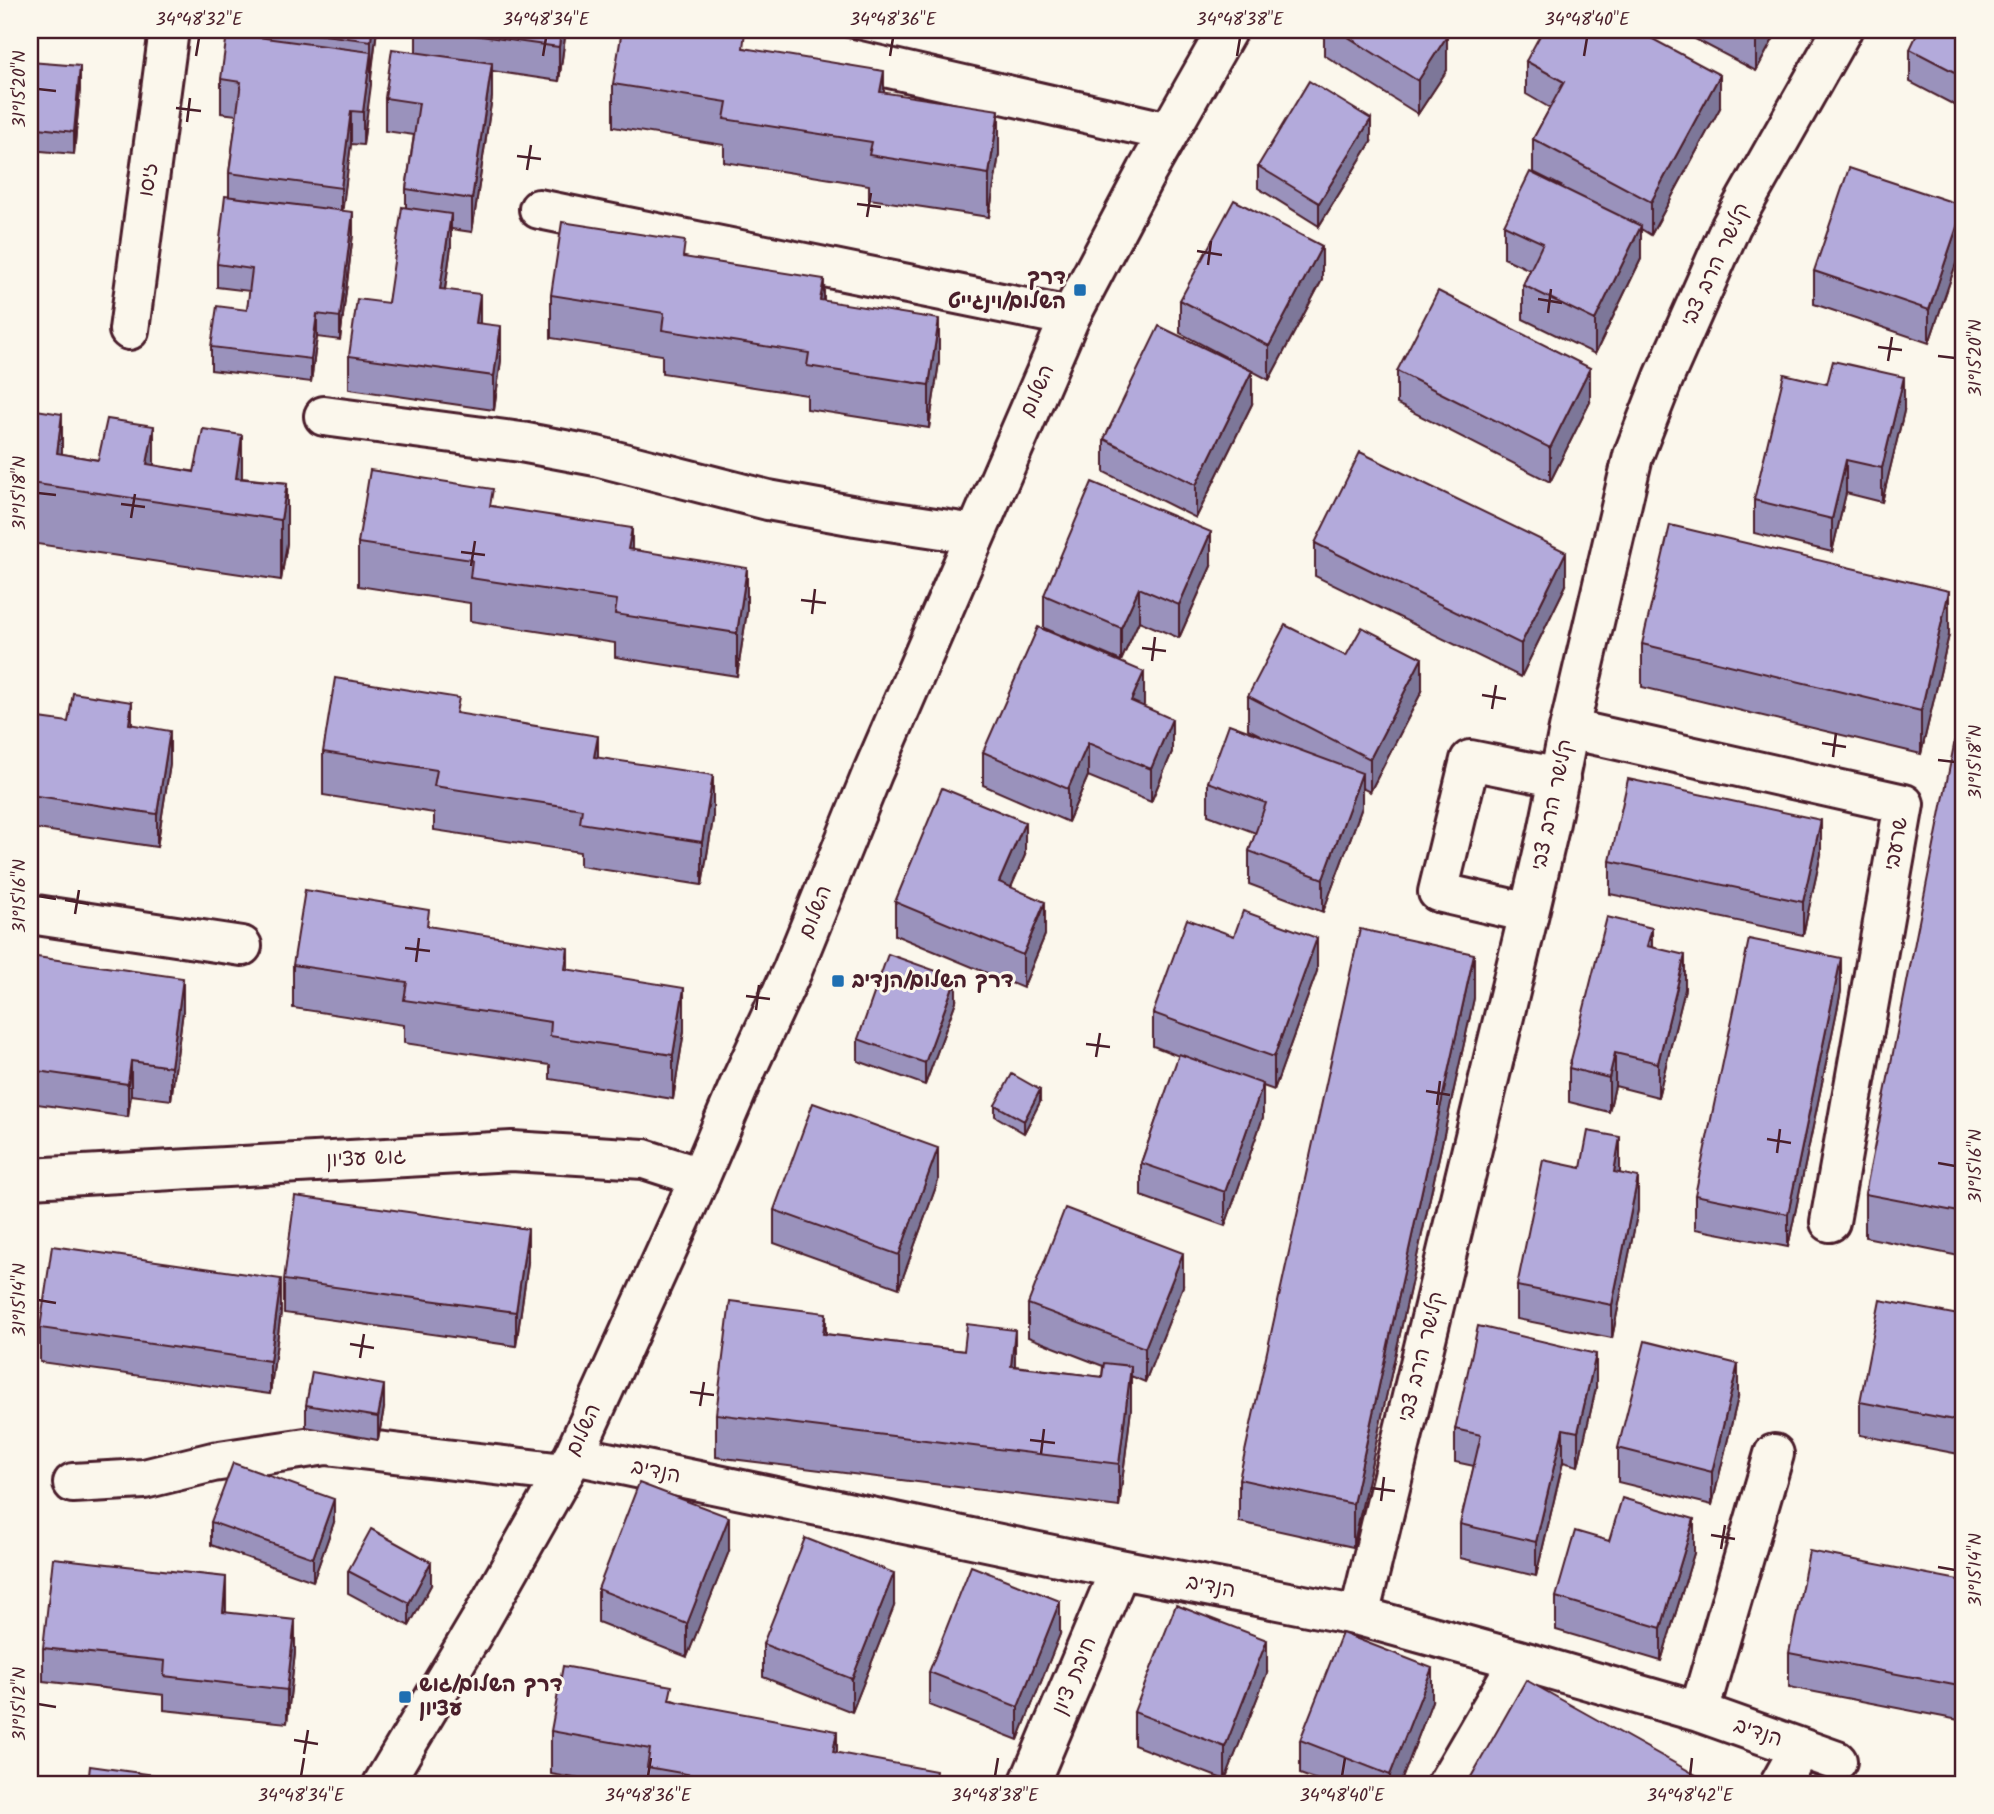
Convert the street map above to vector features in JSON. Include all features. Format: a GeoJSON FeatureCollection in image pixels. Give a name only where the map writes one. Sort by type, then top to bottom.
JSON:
{"type":"FeatureCollection","features":[{"type":"Feature","properties":{"kind":"street","name":"זיסו"},"geometry":{"type":"LineString","coordinates":[[129,330],[169,30]]}},
{"type":"Feature","properties":{"kind":"street"},"geometry":{"type":"LineString","coordinates":[[723,30],[1169,132]]}},
{"type":"Feature","properties":{"kind":"street","name":"השלום"},"geometry":{"type":"LineString","coordinates":[[383,1784],[569,1464],[792,971],[872,774],[1070,317],[1227,30]]}},
{"type":"Feature","properties":{"kind":"street","name":"קלישר הרב צבי"},"geometry":{"type":"LineString","coordinates":[[1359,1616],[1529,913],[1633,456],[1664,377],[1731,226],[1842,30]]}},
{"type":"Feature","properties":{"kind":"street"},"geometry":{"type":"LineString","coordinates":[[539,209],[1070,317]]}},
{"type":"Feature","properties":{"kind":"street"},"geometry":{"type":"LineString","coordinates":[[324,416],[521,442],[596,456],[768,500],[975,534]]}},
{"type":"Feature","properties":{"kind":"street","name":"שרעבי"},"geometry":{"type":"LineString","coordinates":[[1569,729],[1904,804],[1830,1222]]}},
{"type":"Feature","properties":{"kind":"street"},"geometry":{"type":"LineString","coordinates":[[1529,913],[1438,892],[1470,760],[1559,778]]}},
{"type":"Feature","properties":{"kind":"street"},"geometry":{"type":"LineString","coordinates":[[30,914],[242,947]]}},
{"type":"Feature","properties":{"kind":"street","name":"גוש עציון"},"geometry":{"type":"LineString","coordinates":[[30,1178],[512,1151],[645,1159],[700,1177]]}},
{"type":"Feature","properties":{"kind":"street","name":"הנדיב"},"geometry":{"type":"LineString","coordinates":[[73,1483],[144,1479],[213,1462],[326,1445],[569,1464],[1359,1616],[1699,1713],[1837,1761]]}},
{"type":"Feature","properties":{"kind":"street"},"geometry":{"type":"LineString","coordinates":[[1699,1713],[1774,1454]]}},
{"type":"Feature","properties":{"kind":"street","name":"חיבת ציון"},"geometry":{"type":"LineString","coordinates":[[1029,1784],[1120,1569]]}},
{"type":"Feature","properties":{"kind":"street"},"geometry":{"type":"LineString","coordinates":[[1447,1784],[1519,1660]]}},
{"type":"Feature","properties":{"kind":"street"},"geometry":{"type":"LineString","coordinates":[[1780,1784],[1800,1748]]}},
{"type":"Feature","properties":{"kind":"building"},"geometry":{"type":"Polygon","coordinates":[[[283,30],[372,30],[371,41],[283,30]]]}},
{"type":"Feature","properties":{"kind":"building"},"geometry":{"type":"Polygon","coordinates":[[[438,30],[561,30],[559,47],[438,30]]]}},
{"type":"Feature","properties":{"kind":"building"},"geometry":{"type":"Polygon","coordinates":[[[622,30],[745,32],[743,48],[884,71],[880,92],[999,110],[989,174],[869,155],[872,142],[724,119],[727,102],[613,84],[622,30]]]}},
{"type":"Feature","properties":{"kind":"building"},"geometry":{"type":"Polygon","coordinates":[[[1337,30],[1437,30],[1447,36],[1418,81],[1337,30]]]}},
{"type":"Feature","properties":{"kind":"building"},"geometry":{"type":"Polygon","coordinates":[[[1543,30],[1636,30],[1720,75],[1651,202],[1533,139],[1564,82],[1526,61],[1543,30]]]}},
{"type":"Feature","properties":{"kind":"building"},"geometry":{"type":"Polygon","coordinates":[[[1742,30],[1760,30],[1756,38],[1742,30]]]}},
{"type":"Feature","properties":{"kind":"building"},"geometry":{"type":"Polygon","coordinates":[[[1919,30],[1964,30],[1964,77],[1910,49],[1919,30]]]}},
{"type":"Feature","properties":{"kind":"building"},"geometry":{"type":"Polygon","coordinates":[[[227,33],[371,52],[363,112],[351,111],[341,188],[229,173],[241,82],[221,79],[227,33]]]}},
{"type":"Feature","properties":{"kind":"building"},"geometry":{"type":"Polygon","coordinates":[[[392,49],[492,63],[472,199],[406,189],[419,103],[385,98],[392,49]]]}},
{"type":"Feature","properties":{"kind":"building"},"geometry":{"type":"Polygon","coordinates":[[[30,62],[80,66],[74,132],[30,127],[30,62]]]}},
{"type":"Feature","properties":{"kind":"building"},"geometry":{"type":"Polygon","coordinates":[[[1309,81],[1371,119],[1319,203],[1258,166],[1309,81]]]}},
{"type":"Feature","properties":{"kind":"building"},"geometry":{"type":"Polygon","coordinates":[[[1849,168],[1964,206],[1929,310],[1814,271],[1849,168]]]}},
{"type":"Feature","properties":{"kind":"building"},"geometry":{"type":"Polygon","coordinates":[[[1530,172],[1641,226],[1595,320],[1523,285],[1543,243],[1504,225],[1530,172]]]}},
{"type":"Feature","properties":{"kind":"building"},"geometry":{"type":"Polygon","coordinates":[[[225,196],[353,212],[340,317],[317,314],[311,359],[211,347],[217,306],[247,310],[252,269],[217,264],[225,196]]]}},
{"type":"Feature","properties":{"kind":"building"},"geometry":{"type":"Polygon","coordinates":[[[1234,200],[1322,246],[1269,346],[1180,300],[1234,200]]]}},
{"type":"Feature","properties":{"kind":"building"},"geometry":{"type":"Polygon","coordinates":[[[402,207],[451,214],[440,289],[480,294],[476,323],[501,326],[494,376],[349,356],[357,299],[388,303],[402,207]]]}},
{"type":"Feature","properties":{"kind":"building"},"geometry":{"type":"Polygon","coordinates":[[[562,222],[685,241],[683,257],[824,279],[820,300],[939,319],[929,385],[807,366],[809,353],[662,330],[664,313],[551,295],[562,222]]]}},
{"type":"Feature","properties":{"kind":"building"},"geometry":{"type":"Polygon","coordinates":[[[30,224],[37,225],[30,276],[30,224]]]}},
{"type":"Feature","properties":{"kind":"building"},"geometry":{"type":"Polygon","coordinates":[[[1438,291],[1590,368],[1550,448],[1397,371],[1438,291]]]}},
{"type":"Feature","properties":{"kind":"building"},"geometry":{"type":"Polygon","coordinates":[[[1159,326],[1252,371],[1196,485],[1104,439],[1159,326]]]}},
{"type":"Feature","properties":{"kind":"building"},"geometry":{"type":"Polygon","coordinates":[[[1833,361],[1904,377],[1882,468],[1846,460],[1832,519],[1754,500],[1784,374],[1827,384],[1833,361]]]}},
{"type":"Feature","properties":{"kind":"building"},"geometry":{"type":"Polygon","coordinates":[[[30,409],[62,414],[57,453],[98,460],[107,419],[154,426],[147,464],[194,472],[203,429],[242,435],[236,478],[287,483],[281,520],[30,483],[30,409]]]}},
{"type":"Feature","properties":{"kind":"building"},"geometry":{"type":"Polygon","coordinates":[[[1360,452],[1566,552],[1521,644],[1315,543],[1360,452]]]}},
{"type":"Feature","properties":{"kind":"building"},"geometry":{"type":"Polygon","coordinates":[[[370,470],[493,489],[490,506],[632,528],[628,549],[747,568],[737,633],[615,614],[617,600],[470,578],[472,560],[358,543],[370,470]]]}},
{"type":"Feature","properties":{"kind":"building"},"geometry":{"type":"Polygon","coordinates":[[[1092,482],[1211,532],[1179,605],[1139,588],[1121,628],[1044,595],[1092,482]]]}},
{"type":"Feature","properties":{"kind":"building"},"geometry":{"type":"Polygon","coordinates":[[[1670,525],[1949,591],[1921,711],[1642,644],[1670,525]]]}},
{"type":"Feature","properties":{"kind":"building"},"geometry":{"type":"Polygon","coordinates":[[[1285,625],[1346,656],[1362,627],[1422,658],[1370,759],[1248,696],[1285,625]]]}},
{"type":"Feature","properties":{"kind":"building"},"geometry":{"type":"Polygon","coordinates":[[[1038,627],[1144,672],[1131,701],[1172,719],[1151,769],[1088,743],[1068,789],[983,752],[1038,627]]]}},
{"type":"Feature","properties":{"kind":"building"},"geometry":{"type":"Polygon","coordinates":[[[335,678],[459,698],[456,713],[598,736],[594,757],[713,775],[702,842],[580,823],[582,809],[434,786],[437,770],[323,752],[335,678]]]}},
{"type":"Feature","properties":{"kind":"building"},"geometry":{"type":"Polygon","coordinates":[[[73,693],[132,702],[129,724],[170,731],[157,814],[30,795],[32,717],[68,722],[73,693]]]}},
{"type":"Feature","properties":{"kind":"building"},"geometry":{"type":"Polygon","coordinates":[[[1229,724],[1362,773],[1323,879],[1249,851],[1266,803],[1208,782],[1229,724]]]}},
{"type":"Feature","properties":{"kind":"building"},"geometry":{"type":"Polygon","coordinates":[[[1958,725],[1964,726],[1964,1213],[1865,1194],[1958,725]]]}},
{"type":"Feature","properties":{"kind":"building"},"geometry":{"type":"Polygon","coordinates":[[[1628,779],[1821,820],[1803,902],[1610,861],[1628,779]]]}},
{"type":"Feature","properties":{"kind":"building"},"geometry":{"type":"Polygon","coordinates":[[[942,788],[1025,822],[999,882],[1045,902],[1023,955],[895,902],[942,788]]]}},
{"type":"Feature","properties":{"kind":"building"},"geometry":{"type":"Polygon","coordinates":[[[305,890],[429,910],[427,926],[568,948],[565,969],[684,988],[673,1055],[550,1036],[551,1022],[404,1000],[407,982],[293,965],[305,890]]]}},
{"type":"Feature","properties":{"kind":"building"},"geometry":{"type":"Polygon","coordinates":[[[1243,911],[1317,938],[1274,1057],[1153,1013],[1187,919],[1234,936],[1243,911]]]}},
{"type":"Feature","properties":{"kind":"building"},"geometry":{"type":"Polygon","coordinates":[[[1607,917],[1652,928],[1647,946],[1685,955],[1658,1063],[1615,1053],[1609,1078],[1569,1068],[1607,917]]]}},
{"type":"Feature","properties":{"kind":"building"},"geometry":{"type":"Polygon","coordinates":[[[1360,929],[1474,954],[1353,1504],[1239,1479],[1360,929]]]}},
{"type":"Feature","properties":{"kind":"building"},"geometry":{"type":"Polygon","coordinates":[[[1749,939],[1841,958],[1788,1214],[1695,1195],[1749,939]]]}},
{"type":"Feature","properties":{"kind":"building"},"geometry":{"type":"Polygon","coordinates":[[[888,954],[956,978],[925,1063],[858,1039],[888,954]]]}},
{"type":"Feature","properties":{"kind":"building"},"geometry":{"type":"Polygon","coordinates":[[[30,956],[183,978],[171,1067],[131,1061],[128,1084],[30,1070],[30,956]]]}},
{"type":"Feature","properties":{"kind":"building"},"geometry":{"type":"Polygon","coordinates":[[[1179,1054],[1263,1084],[1225,1192],[1141,1163],[1179,1054]]]}},
{"type":"Feature","properties":{"kind":"building"},"geometry":{"type":"Polygon","coordinates":[[[1012,1074],[1040,1090],[1024,1121],[995,1105],[1012,1074]]]}},
{"type":"Feature","properties":{"kind":"building"},"geometry":{"type":"Polygon","coordinates":[[[813,1103],[938,1148],[899,1255],[774,1210],[813,1103]]]}},
{"type":"Feature","properties":{"kind":"building"},"geometry":{"type":"Polygon","coordinates":[[[1588,1131],[1620,1137],[1614,1172],[1638,1177],[1612,1305],[1517,1286],[1543,1160],[1581,1168],[1588,1131]]]}},
{"type":"Feature","properties":{"kind":"building"},"geometry":{"type":"Polygon","coordinates":[[[295,1196],[528,1229],[516,1312],[284,1280],[295,1196]]]}},
{"type":"Feature","properties":{"kind":"building"},"geometry":{"type":"Polygon","coordinates":[[[1065,1208],[1183,1253],[1145,1348],[1028,1304],[1065,1208]]]}},
{"type":"Feature","properties":{"kind":"building"},"geometry":{"type":"Polygon","coordinates":[[[52,1246],[281,1279],[270,1361],[40,1328],[52,1246]]]}},
{"type":"Feature","properties":{"kind":"building"},"geometry":{"type":"Polygon","coordinates":[[[1880,1300],[1964,1316],[1964,1422],[1860,1402],[1880,1300]]]}},
{"type":"Feature","properties":{"kind":"building"},"geometry":{"type":"Polygon","coordinates":[[[730,1301],[826,1313],[823,1334],[964,1351],[967,1324],[1015,1330],[1011,1366],[1102,1377],[1104,1363],[1131,1366],[1119,1464],[716,1414],[730,1301]]]}},
{"type":"Feature","properties":{"kind":"building"},"geometry":{"type":"Polygon","coordinates":[[[1478,1326],[1596,1354],[1578,1432],[1563,1429],[1536,1542],[1460,1524],[1481,1435],[1455,1429],[1478,1326]]]}},
{"type":"Feature","properties":{"kind":"building"},"geometry":{"type":"Polygon","coordinates":[[[1645,1341],[1738,1364],[1712,1472],[1618,1448],[1645,1341]]]}},
{"type":"Feature","properties":{"kind":"building"},"geometry":{"type":"Polygon","coordinates":[[[312,1372],[384,1385],[378,1417],[306,1405],[312,1372]]]}},
{"type":"Feature","properties":{"kind":"building"},"geometry":{"type":"Polygon","coordinates":[[[233,1463],[334,1499],[313,1558],[211,1522],[233,1463]]]}},
{"type":"Feature","properties":{"kind":"building"},"geometry":{"type":"Polygon","coordinates":[[[639,1483],[729,1517],[687,1624],[598,1589],[639,1483]]]}},
{"type":"Feature","properties":{"kind":"building"},"geometry":{"type":"Polygon","coordinates":[[[1622,1498],[1694,1519],[1661,1628],[1556,1597],[1575,1531],[1609,1541],[1622,1498]]]}},
{"type":"Feature","properties":{"kind":"building"},"geometry":{"type":"Polygon","coordinates":[[[371,1529],[431,1562],[409,1603],[348,1571],[371,1529]]]}},
{"type":"Feature","properties":{"kind":"building"},"geometry":{"type":"Polygon","coordinates":[[[805,1538],[894,1573],[852,1679],[763,1644],[805,1538]]]}},
{"type":"Feature","properties":{"kind":"building"},"geometry":{"type":"Polygon","coordinates":[[[1809,1551],[1964,1581],[1964,1687],[1789,1653],[1809,1551]]]}},
{"type":"Feature","properties":{"kind":"building"},"geometry":{"type":"Polygon","coordinates":[[[53,1558],[226,1577],[223,1612],[295,1620],[287,1690],[164,1676],[165,1661],[43,1648],[53,1558]]]}},
{"type":"Feature","properties":{"kind":"building"},"geometry":{"type":"Polygon","coordinates":[[[971,1566],[1060,1601],[1018,1707],[929,1672],[971,1566]]]}},
{"type":"Feature","properties":{"kind":"building"},"geometry":{"type":"Polygon","coordinates":[[[1176,1605],[1267,1640],[1225,1747],[1134,1712],[1176,1605]]]}},
{"type":"Feature","properties":{"kind":"building"},"geometry":{"type":"Polygon","coordinates":[[[1342,1633],[1432,1668],[1390,1775],[1300,1740],[1342,1633]]]}},
{"type":"Feature","properties":{"kind":"building"},"geometry":{"type":"Polygon","coordinates":[[[563,1666],[672,1686],[669,1700],[837,1731],[833,1752],[936,1771],[934,1784],[743,1784],[647,1767],[650,1749],[551,1731],[563,1666]]]}},
{"type":"Feature","properties":{"kind":"building"},"geometry":{"type":"Polygon","coordinates":[[[1526,1680],[1712,1784],[1467,1784],[1526,1680]]]}},
{"type":"Feature","properties":{"kind":"building"},"geometry":{"type":"Polygon","coordinates":[[[90,1766],[177,1778],[177,1784],[88,1784],[90,1766]]]}},
{"type":"Feature","properties":{"kind":"place","name":"דרך השלום/וינגייט"},"geometry":{"type":"Point","coordinates":[1080,290]}},
{"type":"Feature","properties":{"kind":"place","name":"דרך השלום/הנדיב"},"geometry":{"type":"Point","coordinates":[838,981]}},
{"type":"Feature","properties":{"kind":"place","name":"דרך השלום/גוש עציון"},"geometry":{"type":"Point","coordinates":[405,1697]}}]}
